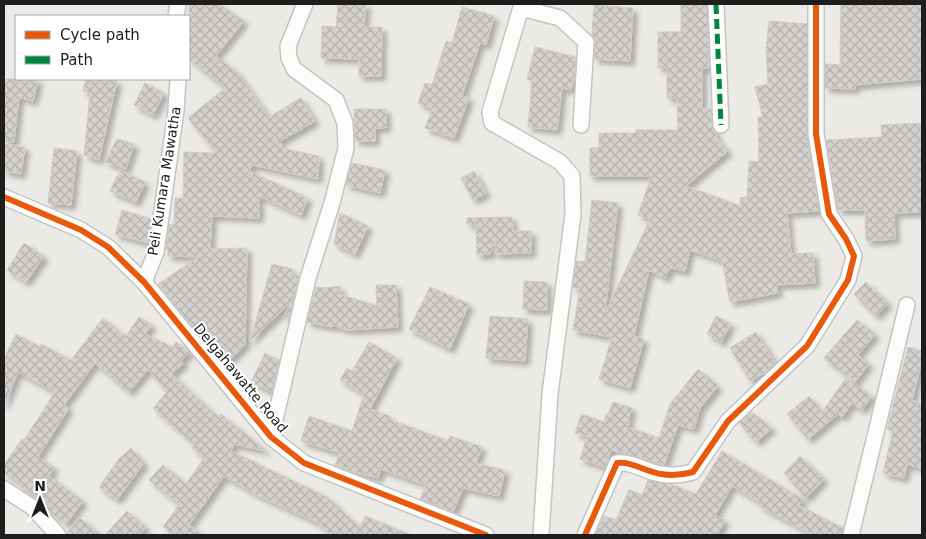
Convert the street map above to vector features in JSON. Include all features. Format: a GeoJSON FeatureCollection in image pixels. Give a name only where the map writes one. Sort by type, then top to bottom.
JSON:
{"type":"FeatureCollection","features":[{"type":"Feature","properties":{"kind":"street"},"geometry":{"type":"LineString","coordinates":[[271,437],[308,278],[332,203],[346,148],[345,123],[336,100],[294,69],[289,58],[288,46],[305,4]]}},
{"type":"Feature","properties":{"kind":"street"},"geometry":{"type":"LineString","coordinates":[[716,4],[721,125]]}},
{"type":"Feature","properties":{"kind":"street"},"geometry":{"type":"LineString","coordinates":[[585,535],[618,463],[624,462],[659,474],[677,476],[693,472],[728,422],[807,346],[848,280],[854,256],[846,239],[829,214],[816,134],[816,4]]}},
{"type":"Feature","properties":{"kind":"street"},"geometry":{"type":"LineString","coordinates":[[541,535],[550,394],[573,214],[572,176],[560,162],[492,123],[490,112],[521,6],[560,18],[586,42],[581,125]]}},
{"type":"Feature","properties":{"kind":"street","name":"Peli Kumara Mawatha"},"geometry":{"type":"LineString","coordinates":[[144,282],[156,252],[176,111],[178,80]]}},
{"type":"Feature","properties":{"kind":"street","name":"Delgahawatte Road"},"geometry":{"type":"LineString","coordinates":[[4,197],[81,230],[108,247],[144,282],[271,437],[304,463],[486,535]]}},
{"type":"Feature","properties":{"kind":"street"},"geometry":{"type":"LineString","coordinates":[[851,535],[907,305]]}},
{"type":"Feature","properties":{"kind":"street"},"geometry":{"type":"LineString","coordinates":[[4,489],[32,507],[58,535]]}},
{"type":"Feature","properties":{"kind":"building"},"geometry":{"type":"Polygon","coordinates":[[[189,4],[219,4],[244,21],[216,56],[238,73],[269,117],[301,98],[315,121],[275,144],[282,144],[281,148],[319,156],[318,179],[252,165],[249,171],[308,198],[301,215],[259,196],[259,218],[212,216],[210,249],[247,248],[245,345],[226,363],[205,342],[158,284],[198,257],[168,256],[168,249],[166,249],[169,224],[174,225],[175,198],[183,198],[184,152],[216,153],[188,118],[225,88],[190,60],[189,4]]]}},
{"type":"Feature","properties":{"kind":"building"},"geometry":{"type":"Polygon","coordinates":[[[338,4],[366,4],[364,27],[382,27],[381,76],[359,76],[359,59],[321,58],[322,26],[336,27],[338,4]]]}},
{"type":"Feature","properties":{"kind":"building"},"geometry":{"type":"Polygon","coordinates":[[[681,4],[707,4],[709,68],[702,68],[702,109],[711,109],[713,130],[716,133],[716,137],[728,151],[686,186],[741,206],[740,198],[747,197],[749,161],[759,162],[758,117],[763,117],[755,87],[768,84],[766,49],[769,21],[807,24],[806,140],[819,210],[787,213],[791,254],[813,253],[815,283],[776,285],[778,293],[730,302],[722,261],[690,250],[685,271],[670,268],[665,278],[649,270],[634,336],[644,339],[630,388],[599,379],[612,337],[573,330],[580,288],[573,288],[576,261],[585,262],[592,200],[618,203],[605,313],[650,219],[638,215],[651,176],[590,176],[590,148],[599,148],[599,133],[636,133],[636,130],[678,130],[677,98],[667,98],[667,68],[658,68],[658,32],[681,32],[681,4]]]}},
{"type":"Feature","properties":{"kind":"building"},"geometry":{"type":"Polygon","coordinates":[[[841,4],[922,4],[922,42],[920,42],[922,79],[855,85],[855,89],[825,88],[825,64],[840,65],[841,4]]]}},
{"type":"Feature","properties":{"kind":"building"},"geometry":{"type":"Polygon","coordinates":[[[594,5],[633,8],[630,61],[594,59],[595,42],[592,35],[594,5]]]}},
{"type":"Feature","properties":{"kind":"building"},"geometry":{"type":"Polygon","coordinates":[[[462,7],[494,16],[486,45],[480,43],[462,96],[469,98],[454,138],[425,128],[432,109],[418,103],[425,83],[432,85],[446,41],[452,43],[462,7]]]}},
{"type":"Feature","properties":{"kind":"building"},"geometry":{"type":"Polygon","coordinates":[[[535,47],[576,57],[575,75],[571,90],[562,88],[557,130],[528,127],[532,81],[527,79],[535,47]]]}},
{"type":"Feature","properties":{"kind":"building"},"geometry":{"type":"Polygon","coordinates":[[[4,79],[38,80],[33,101],[19,97],[14,142],[4,142],[4,79]]]}},
{"type":"Feature","properties":{"kind":"building"},"geometry":{"type":"Polygon","coordinates":[[[86,80],[117,81],[99,160],[84,155],[90,93],[83,91],[86,80]]]}},
{"type":"Feature","properties":{"kind":"building"},"geometry":{"type":"Polygon","coordinates":[[[145,83],[164,93],[153,115],[134,105],[145,83]]]}},
{"type":"Feature","properties":{"kind":"building"},"geometry":{"type":"Polygon","coordinates":[[[354,109],[386,109],[386,128],[375,128],[375,141],[355,141],[354,109]]]}},
{"type":"Feature","properties":{"kind":"building"},"geometry":{"type":"Polygon","coordinates":[[[920,123],[922,212],[894,213],[895,239],[866,241],[865,210],[838,210],[826,140],[882,137],[881,125],[920,123]]]}},
{"type":"Feature","properties":{"kind":"building"},"geometry":{"type":"Polygon","coordinates":[[[117,139],[134,144],[126,169],[105,162],[117,139]]]}},
{"type":"Feature","properties":{"kind":"building"},"geometry":{"type":"Polygon","coordinates":[[[4,144],[25,147],[21,174],[4,171],[4,144]]]}},
{"type":"Feature","properties":{"kind":"building"},"geometry":{"type":"Polygon","coordinates":[[[54,148],[77,151],[71,205],[48,203],[54,148]]]}},
{"type":"Feature","properties":{"kind":"building"},"geometry":{"type":"Polygon","coordinates":[[[352,163],[385,170],[380,193],[346,185],[352,163]]]}},
{"type":"Feature","properties":{"kind":"building"},"geometry":{"type":"Polygon","coordinates":[[[120,170],[145,182],[136,202],[110,191],[120,170]]]}},
{"type":"Feature","properties":{"kind":"building"},"geometry":{"type":"Polygon","coordinates":[[[474,171],[486,193],[473,200],[461,178],[474,171]]]}},
{"type":"Feature","properties":{"kind":"building"},"geometry":{"type":"Polygon","coordinates":[[[122,210],[151,219],[148,243],[115,234],[122,210]]]}},
{"type":"Feature","properties":{"kind":"building"},"geometry":{"type":"Polygon","coordinates":[[[340,213],[368,226],[355,254],[334,244],[340,213]]]}},
{"type":"Feature","properties":{"kind":"building"},"geometry":{"type":"Polygon","coordinates":[[[512,217],[513,231],[531,231],[531,253],[495,254],[496,241],[490,254],[477,255],[476,225],[466,223],[467,218],[512,217]]]}},
{"type":"Feature","properties":{"kind":"building"},"geometry":{"type":"Polygon","coordinates":[[[24,243],[44,256],[26,282],[7,270],[24,243]]]}},
{"type":"Feature","properties":{"kind":"building"},"geometry":{"type":"Polygon","coordinates":[[[272,264],[292,269],[291,274],[299,276],[289,318],[284,317],[291,302],[250,341],[272,264]]]}},
{"type":"Feature","properties":{"kind":"building"},"geometry":{"type":"Polygon","coordinates":[[[524,281],[547,282],[547,310],[523,309],[524,281]]]}},
{"type":"Feature","properties":{"kind":"building"},"geometry":{"type":"Polygon","coordinates":[[[866,282],[888,303],[876,316],[854,294],[866,282]]]}},
{"type":"Feature","properties":{"kind":"building"},"geometry":{"type":"Polygon","coordinates":[[[376,285],[396,285],[398,327],[348,330],[332,325],[332,327],[307,322],[316,287],[341,286],[339,294],[377,306],[376,285]]]}},
{"type":"Feature","properties":{"kind":"building"},"geometry":{"type":"Polygon","coordinates":[[[430,287],[469,304],[450,349],[409,329],[430,287]]]}},
{"type":"Feature","properties":{"kind":"building"},"geometry":{"type":"Polygon","coordinates":[[[490,316],[528,319],[525,361],[486,358],[490,316]]]}},
{"type":"Feature","properties":{"kind":"building"},"geometry":{"type":"Polygon","coordinates":[[[716,316],[731,324],[721,342],[707,334],[716,316]]]}},
{"type":"Feature","properties":{"kind":"building"},"geometry":{"type":"Polygon","coordinates":[[[139,317],[152,325],[145,334],[173,347],[176,342],[190,352],[181,360],[184,363],[171,374],[218,417],[221,414],[266,451],[234,444],[231,451],[327,497],[360,528],[365,516],[411,535],[330,535],[316,522],[259,496],[224,476],[189,525],[203,535],[175,535],[163,527],[179,505],[149,480],[163,465],[186,484],[204,458],[192,448],[195,445],[153,408],[167,392],[148,369],[129,392],[95,363],[64,405],[69,408],[38,457],[54,467],[49,476],[83,501],[66,524],[48,510],[46,508],[49,504],[20,486],[21,484],[4,473],[4,465],[22,439],[24,440],[55,392],[18,372],[4,406],[4,359],[16,334],[40,347],[41,344],[71,360],[103,318],[126,336],[139,317]]]}},
{"type":"Feature","properties":{"kind":"building"},"geometry":{"type":"Polygon","coordinates":[[[857,320],[875,334],[858,355],[869,364],[855,382],[824,358],[857,320]]]}},
{"type":"Feature","properties":{"kind":"building"},"geometry":{"type":"Polygon","coordinates":[[[756,332],[775,363],[766,372],[750,381],[730,348],[756,332]]]}},
{"type":"Feature","properties":{"kind":"building"},"geometry":{"type":"Polygon","coordinates":[[[369,342],[397,358],[370,409],[390,416],[389,419],[448,441],[450,436],[482,447],[476,463],[505,470],[499,496],[463,488],[453,512],[420,499],[426,485],[381,469],[378,478],[353,472],[335,465],[340,453],[301,441],[309,416],[352,431],[364,394],[340,380],[347,368],[352,371],[369,342]]]}},
{"type":"Feature","properties":{"kind":"building"},"geometry":{"type":"Polygon","coordinates":[[[908,347],[922,351],[922,360],[912,400],[918,402],[916,408],[922,409],[922,469],[907,464],[904,478],[883,473],[893,431],[887,429],[908,347]]]}},
{"type":"Feature","properties":{"kind":"building"},"geometry":{"type":"Polygon","coordinates":[[[265,353],[279,360],[272,392],[251,382],[265,353]]]}},
{"type":"Feature","properties":{"kind":"building"},"geometry":{"type":"Polygon","coordinates":[[[698,369],[718,386],[700,408],[694,429],[678,425],[664,465],[611,450],[605,467],[580,459],[587,436],[575,433],[581,414],[604,422],[613,402],[632,408],[628,427],[659,438],[670,404],[698,369]]]}},
{"type":"Feature","properties":{"kind":"building"},"geometry":{"type":"Polygon","coordinates":[[[846,378],[872,396],[862,410],[852,403],[842,417],[838,414],[808,439],[787,414],[809,396],[822,412],[846,378]]]}},
{"type":"Feature","properties":{"kind":"building"},"geometry":{"type":"Polygon","coordinates":[[[751,412],[772,428],[756,442],[739,423],[751,412]]]}},
{"type":"Feature","properties":{"kind":"building"},"geometry":{"type":"Polygon","coordinates":[[[131,448],[144,463],[117,500],[99,487],[119,459],[131,448]]]}},
{"type":"Feature","properties":{"kind":"building"},"geometry":{"type":"Polygon","coordinates":[[[722,451],[804,500],[798,505],[843,528],[842,535],[813,535],[759,506],[761,503],[732,486],[715,515],[725,520],[717,535],[595,535],[604,516],[616,520],[629,490],[642,495],[648,480],[671,484],[696,494],[722,451]]]}},
{"type":"Feature","properties":{"kind":"building"},"geometry":{"type":"Polygon","coordinates":[[[800,456],[824,479],[806,498],[784,473],[800,456]]]}},
{"type":"Feature","properties":{"kind":"building"},"geometry":{"type":"Polygon","coordinates":[[[127,511],[146,527],[139,535],[105,535],[127,511]]]}},
{"type":"Feature","properties":{"kind":"building"},"geometry":{"type":"Polygon","coordinates":[[[80,518],[101,535],[67,535],[80,518]]]}},
{"type":"Feature","properties":{"kind":"marked path"},"geometry":{"type":"LineString","coordinates":[[716,4],[721,125]]}},
{"type":"Feature","properties":{"kind":"cycle path"},"geometry":{"type":"LineString","coordinates":[[585,535],[617,463],[628,464],[665,475],[693,472],[728,421],[807,346],[848,280],[854,256],[846,239],[829,214],[816,134],[816,4]]}},
{"type":"Feature","properties":{"kind":"cycle path"},"geometry":{"type":"LineString","coordinates":[[4,197],[81,230],[108,247],[144,282],[271,437],[304,463],[486,535]]}}]}
